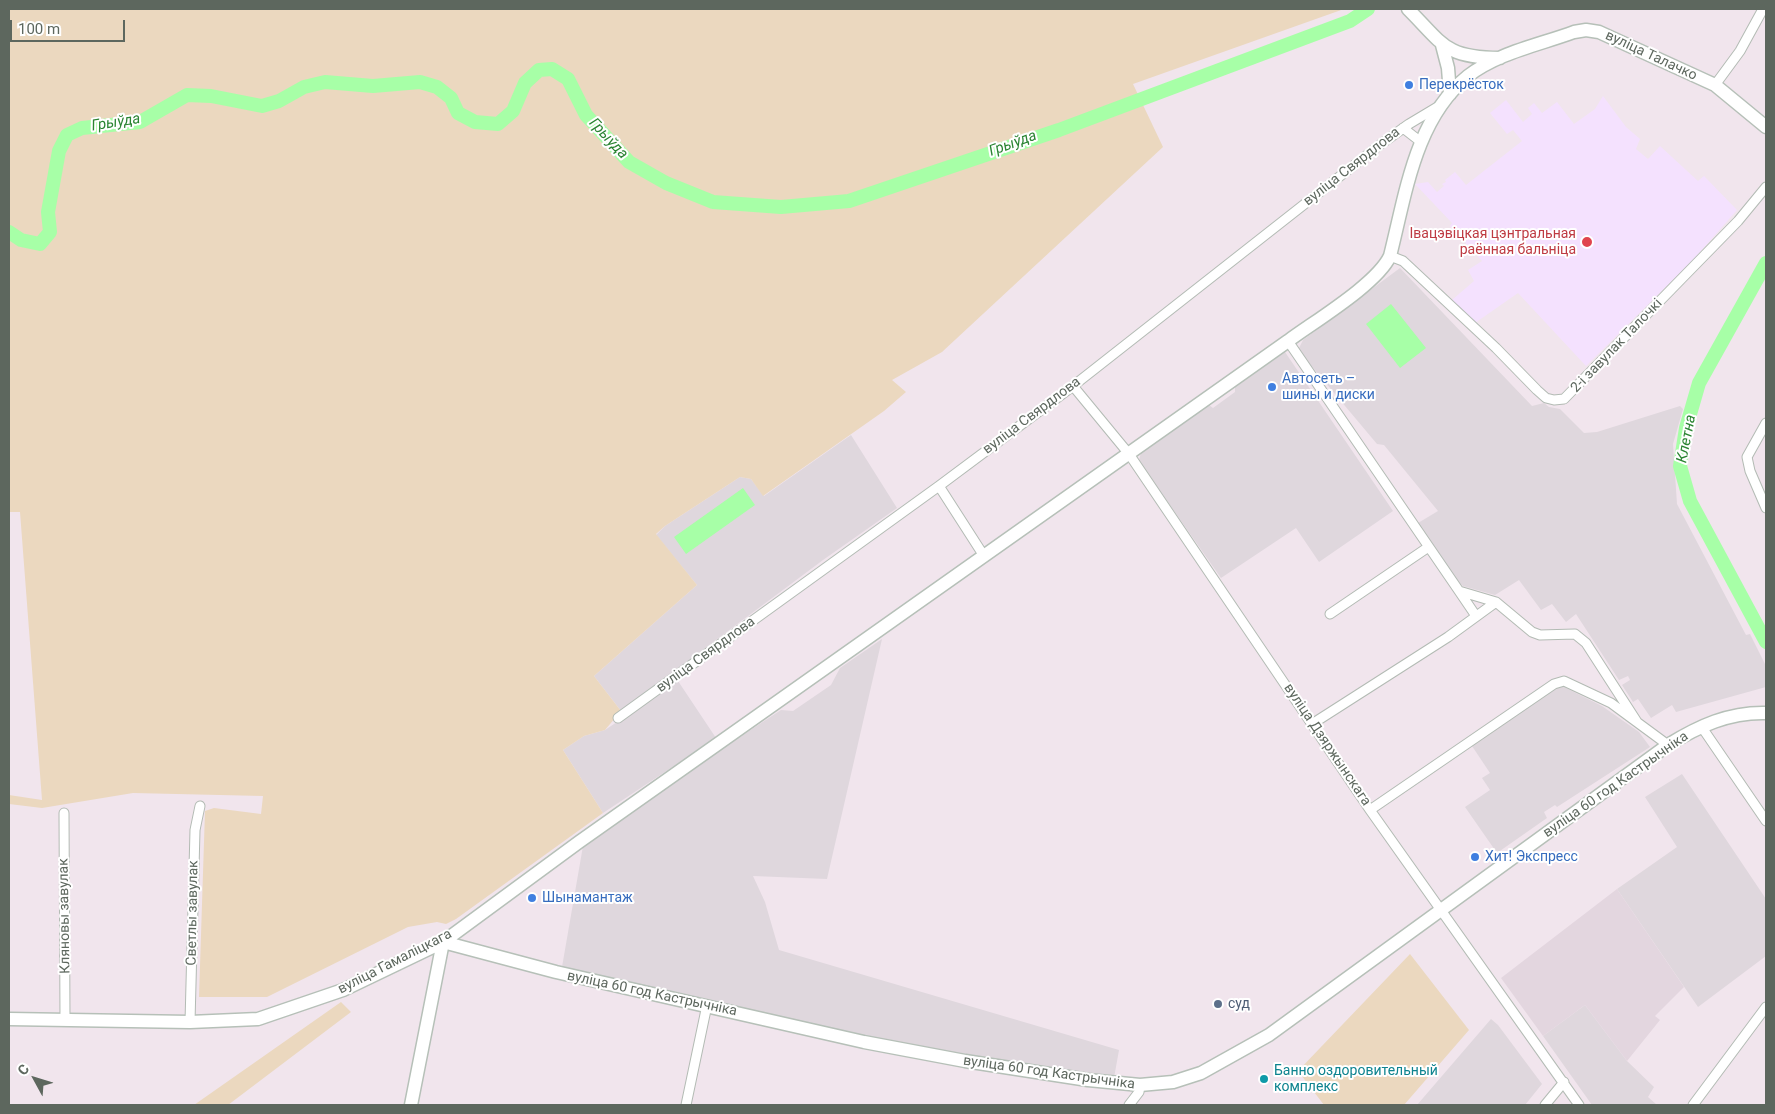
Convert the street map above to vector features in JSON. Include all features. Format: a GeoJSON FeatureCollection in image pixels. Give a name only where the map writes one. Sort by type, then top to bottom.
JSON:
{"type":"FeatureCollection","features":[{"type":"Feature","properties":{"kind":"street"},"geometry":{"type":"LineString","coordinates":[[1716,84],[1738,53],[1763,9]]}},
{"type":"Feature","properties":{"kind":"street"},"geometry":{"type":"LineString","coordinates":[[1412,13],[1442,45],[1452,51],[1466,55],[1501,58]]}},
{"type":"Feature","properties":{"kind":"street","name":"вуліца Талачко"},"geometry":{"type":"LineString","coordinates":[[1469,76],[1501,58],[1574,32],[1586,30],[1615,38],[1716,84],[1766,127]]}},
{"type":"Feature","properties":{"kind":"street"},"geometry":{"type":"LineString","coordinates":[[1442,45],[1448,68],[1450,94]]}},
{"type":"Feature","properties":{"kind":"street","name":"вуліца Свярдлова"},"geometry":{"type":"LineString","coordinates":[[618,718],[939,486],[1073,386],[1403,128],[1440,105],[1469,76]]}},
{"type":"Feature","properties":{"kind":"street","name":"вуліца Свярдлова"},"geometry":{"type":"LineString","coordinates":[[749,722],[1288,342],[1371,280],[1386,265],[1390,256],[1416,154],[1440,105]]}},
{"type":"Feature","properties":{"kind":"street"},"geometry":{"type":"LineString","coordinates":[[1403,128],[1422,142]]}},
{"type":"Feature","properties":{"kind":"street","name":"2-і завулак Талочкі"},"geometry":{"type":"LineString","coordinates":[[1390,256],[1403,261],[1413,270],[1546,398],[1554,400],[1564,399],[1738,222],[1766,187]]}},
{"type":"Feature","properties":{"kind":"street"},"geometry":{"type":"LineString","coordinates":[[1288,342],[1427,548],[1476,616]]}},
{"type":"Feature","properties":{"kind":"street","name":"вуліца Дзяржынскага"},"geometry":{"type":"LineString","coordinates":[[1073,386],[1129,454],[1370,810],[1580,1105]]}},
{"type":"Feature","properties":{"kind":"street"},"geometry":{"type":"LineString","coordinates":[[1766,423],[1747,457],[1750,471],[1766,508]]}},
{"type":"Feature","properties":{"kind":"street"},"geometry":{"type":"LineString","coordinates":[[939,486],[984,556]]}},
{"type":"Feature","properties":{"kind":"street"},"geometry":{"type":"LineString","coordinates":[[1330,614],[1427,548]]}},
{"type":"Feature","properties":{"kind":"street"},"geometry":{"type":"LineString","coordinates":[[1459,591],[1496,602],[1532,632],[1540,635],[1575,634],[1586,643],[1637,722]]}},
{"type":"Feature","properties":{"kind":"street"},"geometry":{"type":"LineString","coordinates":[[1312,724],[1496,602]]}},
{"type":"Feature","properties":{"kind":"street"},"geometry":{"type":"LineString","coordinates":[[1370,810],[1554,684],[1564,681],[1612,703],[1668,745]]}},
{"type":"Feature","properties":{"kind":"street","name":"вуліца 60 год Кастрычніка"},"geometry":{"type":"LineString","coordinates":[[443,942],[556,972],[864,1042],[958,1060],[1067,1077],[1140,1086],[1173,1082],[1200,1073],[1231,1058],[1269,1035],[1668,745],[1701,726],[1723,718],[1750,712],[1766,713]]}},
{"type":"Feature","properties":{"kind":"street","name":"вуліца Гамаліцкага"},"geometry":{"type":"LineString","coordinates":[[9,1019],[190,1022],[258,1019],[343,990],[443,942],[749,722]]}},
{"type":"Feature","properties":{"kind":"street"},"geometry":{"type":"LineString","coordinates":[[1701,726],[1766,821]]}},
{"type":"Feature","properties":{"kind":"street","name":"Светлы завулак"},"geometry":{"type":"LineString","coordinates":[[190,1022],[195,830],[200,806]]}},
{"type":"Feature","properties":{"kind":"street","name":"Кляновы завулак"},"geometry":{"type":"LineString","coordinates":[[64,813],[66,1019]]}},
{"type":"Feature","properties":{"kind":"street"},"geometry":{"type":"LineString","coordinates":[[411,1105],[443,942]]}},
{"type":"Feature","properties":{"kind":"street"},"geometry":{"type":"LineString","coordinates":[[686,1105],[707,1005]]}},
{"type":"Feature","properties":{"kind":"street"},"geometry":{"type":"LineString","coordinates":[[1694,1105],[1766,1007]]}},
{"type":"Feature","properties":{"kind":"street"},"geometry":{"type":"LineString","coordinates":[[1545,1105],[1564,1082]]}},
{"type":"Feature","properties":{"kind":"street"},"geometry":{"type":"LineString","coordinates":[[1129,1105],[1139,1092],[1140,1086]]}},
{"type":"Feature","properties":{"kind":"shaded area"},"geometry":{"type":"Polygon","coordinates":[[[9,9],[1344,9],[1133,84],[1163,147],[942,352],[892,380],[906,392],[884,411],[763,496],[751,479],[740,477],[665,526],[656,534],[697,585],[594,676],[621,711],[605,730],[584,736],[563,750],[603,813],[456,919],[446,924],[437,922],[408,927],[267,997],[199,997],[205,811],[214,808],[261,814],[263,796],[133,793],[42,808],[9,804],[9,795],[42,800],[20,512],[9,512],[9,9]]]}},
{"type":"Feature","properties":{"kind":"shaded area","name":"Івацэвіцкая цэнтральная раённая бальніца"},"geometry":{"type":"Polygon","coordinates":[[[1603,96],[1626,127],[1640,139],[1636,149],[1648,159],[1660,146],[1698,181],[1704,176],[1737,210],[1694,259],[1586,366],[1518,293],[1475,323],[1452,300],[1474,281],[1468,270],[1482,261],[1450,226],[1452,223],[1415,184],[1428,182],[1437,192],[1444,186],[1442,184],[1446,182],[1445,180],[1455,172],[1466,185],[1522,141],[1513,130],[1507,134],[1490,113],[1506,100],[1523,122],[1532,114],[1528,108],[1534,103],[1542,113],[1557,102],[1574,124],[1595,109],[1603,96]]]}},
{"type":"Feature","properties":{"kind":"shaded area"},"geometry":{"type":"Polygon","coordinates":[[[1400,268],[1532,406],[1544,403],[1549,407],[1560,409],[1584,433],[1597,432],[1680,406],[1683,409],[1673,444],[1677,504],[1746,635],[1750,634],[1766,666],[1766,687],[1676,712],[1672,705],[1651,718],[1638,699],[1633,702],[1622,685],[1630,680],[1628,676],[1619,680],[1576,614],[1566,622],[1552,604],[1541,610],[1519,580],[1495,595],[1463,586],[1457,581],[1418,523],[1438,511],[1384,445],[1377,444],[1298,350],[1303,340],[1400,268]]]}},
{"type":"Feature","properties":{"kind":"shaded area"},"geometry":{"type":"Polygon","coordinates":[[[1391,304],[1426,348],[1400,368],[1366,324],[1391,304]]]}},
{"type":"Feature","properties":{"kind":"shaded area"},"geometry":{"type":"Polygon","coordinates":[[[1285,352],[1393,511],[1319,562],[1296,528],[1221,578],[1139,461],[1141,452],[1209,405],[1213,408],[1235,392],[1235,387],[1285,352]]]}},
{"type":"Feature","properties":{"kind":"shaded area"},"geometry":{"type":"Polygon","coordinates":[[[851,435],[897,508],[823,560],[621,711],[594,676],[697,585],[656,535],[665,526],[740,477],[751,479],[764,496],[851,435]]]}},
{"type":"Feature","properties":{"kind":"shaded area"},"geometry":{"type":"Polygon","coordinates":[[[743,488],[755,505],[686,554],[674,537],[743,488]]]}},
{"type":"Feature","properties":{"kind":"shaded area"},"geometry":{"type":"Polygon","coordinates":[[[882,639],[827,879],[753,876],[765,902],[779,950],[1119,1050],[1114,1078],[962,1056],[778,1018],[562,967],[583,846],[688,771],[781,710],[793,711],[831,685],[840,668],[882,639]]]}},
{"type":"Feature","properties":{"kind":"shaded area"},"geometry":{"type":"Polygon","coordinates":[[[678,681],[716,738],[603,813],[563,750],[584,736],[605,730],[678,681]]]}},
{"type":"Feature","properties":{"kind":"shaded area"},"geometry":{"type":"Polygon","coordinates":[[[1560,685],[1602,706],[1639,732],[1650,747],[1557,807],[1555,805],[1544,812],[1547,818],[1497,853],[1465,807],[1490,790],[1482,778],[1490,773],[1472,746],[1560,685]]]}},
{"type":"Feature","properties":{"kind":"shaded area"},"geometry":{"type":"Polygon","coordinates":[[[1682,774],[1766,899],[1766,956],[1698,1007],[1617,889],[1677,847],[1645,797],[1682,774]]]}},
{"type":"Feature","properties":{"kind":"shaded area"},"geometry":{"type":"Polygon","coordinates":[[[1617,889],[1684,987],[1655,1016],[1660,1020],[1627,1061],[1585,1005],[1543,1036],[1501,978],[1617,889]]]}},
{"type":"Feature","properties":{"kind":"shaded area"},"geometry":{"type":"Polygon","coordinates":[[[1410,954],[1469,1030],[1404,1105],[1324,1105],[1298,1071],[1410,954]]]}},
{"type":"Feature","properties":{"kind":"shaded area"},"geometry":{"type":"Polygon","coordinates":[[[341,1002],[351,1012],[228,1105],[194,1105],[341,1002]]]}},
{"type":"Feature","properties":{"kind":"shaded area"},"geometry":{"type":"Polygon","coordinates":[[[1585,1005],[1627,1061],[1654,1087],[1648,1097],[1657,1105],[1592,1105],[1543,1036],[1585,1005]]]}},
{"type":"Feature","properties":{"kind":"shaded area"},"geometry":{"type":"Polygon","coordinates":[[[1491,1019],[1498,1025],[1542,1084],[1525,1105],[1417,1105],[1491,1019]]]}},
{"type":"Feature","properties":{"kind":"waterway","name":"Грыўда"},"geometry":{"type":"LineString","coordinates":[[9,232],[21,240],[40,244],[50,232],[48,212],[59,151],[67,135],[82,128],[140,122],[187,95],[211,96],[262,106],[279,101],[304,87],[325,82],[373,86],[420,82],[437,87],[451,98],[458,113],[475,122],[498,124],[513,111],[525,83],[539,70],[552,69],[568,79],[586,115],[629,162],[666,183],[713,202],[781,207],[849,201],[1059,130],[1350,21],[1368,9]]}},
{"type":"Feature","properties":{"kind":"waterway","name":"Клетна"},"geometry":{"type":"LineString","coordinates":[[1766,263],[1699,383],[1686,428],[1680,466],[1690,501],[1766,642]]}},
{"type":"Feature","properties":{"kind":"place","name":"Перекрёсток"},"geometry":{"type":"Point","coordinates":[1409,85]}},
{"type":"Feature","properties":{"kind":"place","name":"Івацэвіцкая цэнтральная раённая бальніца"},"geometry":{"type":"Point","coordinates":[1587,242]}},
{"type":"Feature","properties":{"kind":"place","name":"Автосеть – шины и диски"},"geometry":{"type":"Point","coordinates":[1272,387]}},
{"type":"Feature","properties":{"kind":"place","name":"Хит! Экспресс"},"geometry":{"type":"Point","coordinates":[1475,857]}},
{"type":"Feature","properties":{"kind":"place","name":"Шынамантаж"},"geometry":{"type":"Point","coordinates":[532,898]}},
{"type":"Feature","properties":{"kind":"place","name":"суд"},"geometry":{"type":"Point","coordinates":[1218,1004]}},
{"type":"Feature","properties":{"kind":"place","name":"Банно оздоровительный комплекс"},"geometry":{"type":"Point","coordinates":[1264,1079]}}]}
